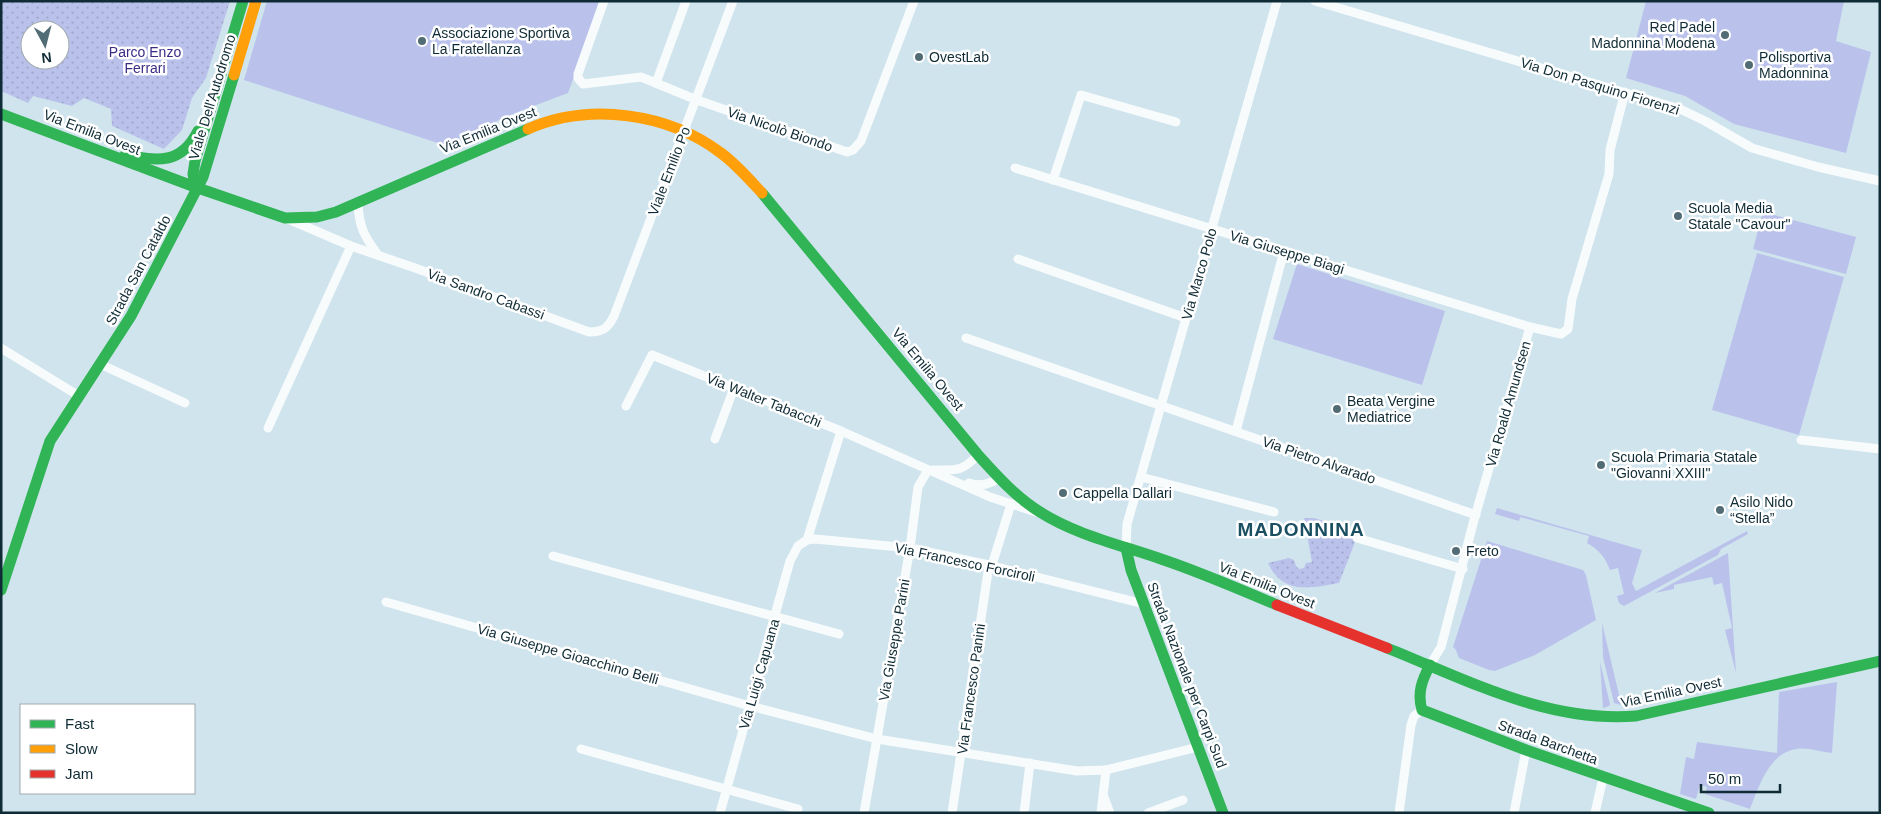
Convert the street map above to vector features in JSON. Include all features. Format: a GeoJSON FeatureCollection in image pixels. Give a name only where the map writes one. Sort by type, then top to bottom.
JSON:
{"type":"FeatureCollection","features":[{"type":"Feature","properties":{"kind":"main road","name":"Viale Dell'Autodromo"},"geometry":{"type":"LineString","coordinates":[[195,186],[195,161],[244,1]]}},
{"type":"Feature","properties":{"kind":"main road","name":"Viale Dell'Autodromo"},"geometry":{"type":"LineString","coordinates":[[195,186],[203,176],[207,166],[256,1]]}},
{"type":"Feature","properties":{"kind":"main road"},"geometry":{"type":"LineString","coordinates":[[92,149],[154,161],[175,157],[185,152],[193,144],[207,101],[218,89]]}},
{"type":"Feature","properties":{"kind":"main road","name":"Via Emilia Ovest"},"geometry":{"type":"LineString","coordinates":[[2,116],[285,218],[317,217],[336,212],[527,128],[566,117],[620,114],[645,118],[692,136],[729,159],[779,214],[1000,478],[1043,514],[1518,700],[1572,715],[1603,719],[1636,716],[1880,660]]}},
{"type":"Feature","properties":{"kind":"main road"},"geometry":{"type":"LineString","coordinates":[[207,166],[208,180],[214,193]]}},
{"type":"Feature","properties":{"kind":"main road","name":"Strada San Cataldo"},"geometry":{"type":"LineString","coordinates":[[2,587],[50,442],[79,396],[102,365],[142,297],[188,207],[195,186]]}},
{"type":"Feature","properties":{"kind":"main road","name":"Strada Nazionale per Carpi Sud"},"geometry":{"type":"LineString","coordinates":[[1126,548],[1128,560],[1144,604],[1223,813]]}},
{"type":"Feature","properties":{"kind":"main road"},"geometry":{"type":"LineString","coordinates":[[1422,710],[1420,696],[1421,680],[1430,665]]}},
{"type":"Feature","properties":{"kind":"main road","name":"Strada Barchetta"},"geometry":{"type":"LineString","coordinates":[[1422,710],[1602,778],[1709,813]]}},
{"type":"Feature","properties":{"kind":"street"},"geometry":{"type":"LineString","coordinates":[[604,1],[578,74],[578,78],[583,84],[642,77],[697,100]]}},
{"type":"Feature","properties":{"kind":"street"},"geometry":{"type":"LineString","coordinates":[[656,83],[686,1]]}},
{"type":"Feature","properties":{"kind":"street","name":"Viale Emilio Po"},"geometry":{"type":"LineString","coordinates":[[595,332],[605,329],[614,316],[733,1]]}},
{"type":"Feature","properties":{"kind":"street","name":"Via Nicolò Biondo"},"geometry":{"type":"LineString","coordinates":[[697,100],[847,152],[853,150],[861,141],[914,1]]}},
{"type":"Feature","properties":{"kind":"street","name":"Via Marco Polo"},"geometry":{"type":"LineString","coordinates":[[1126,548],[1127,524],[1277,1]]}},
{"type":"Feature","properties":{"kind":"street","name":"Via Don Pasquino Fiorenzi"},"geometry":{"type":"LineString","coordinates":[[1314,1],[1680,109],[1752,148],[1768,154],[1880,181]]}},
{"type":"Feature","properties":{"kind":"street","name":"Via Roald Amundsen"},"geometry":{"type":"LineString","coordinates":[[1430,665],[1441,647],[1476,515],[1530,328],[1556,334],[1564,334],[1568,329],[1572,300],[1609,174],[1610,150],[1625,92]]}},
{"type":"Feature","properties":{"kind":"street"},"geometry":{"type":"LineString","coordinates":[[1053,180],[1082,95],[1176,122]]}},
{"type":"Feature","properties":{"kind":"street","name":"Via Giuseppe Biagi"},"geometry":{"type":"LineString","coordinates":[[1015,168],[1530,328]]}},
{"type":"Feature","properties":{"kind":"street"},"geometry":{"type":"LineString","coordinates":[[358,203],[360,227],[364,237],[378,255]]}},
{"type":"Feature","properties":{"kind":"street","name":"Via Sandro Cabassi"},"geometry":{"type":"LineString","coordinates":[[285,218],[351,246],[589,332],[595,332]]}},
{"type":"Feature","properties":{"kind":"street"},"geometry":{"type":"LineString","coordinates":[[268,428],[351,246]]}},
{"type":"Feature","properties":{"kind":"street"},"geometry":{"type":"LineString","coordinates":[[1236,431],[1284,251]]}},
{"type":"Feature","properties":{"kind":"street"},"geometry":{"type":"LineString","coordinates":[[1018,259],[1186,318]]}},
{"type":"Feature","properties":{"kind":"street","name":"Via Pietro Alvarado"},"geometry":{"type":"LineString","coordinates":[[966,338],[1476,515]]}},
{"type":"Feature","properties":{"kind":"street"},"geometry":{"type":"LineString","coordinates":[[1,348],[79,396]]}},
{"type":"Feature","properties":{"kind":"street","name":"Via Walter Tabacchi"},"geometry":{"type":"LineString","coordinates":[[626,406],[652,354],[841,431],[1010,504],[1043,514]]}},
{"type":"Feature","properties":{"kind":"street"},"geometry":{"type":"LineString","coordinates":[[102,365],[185,403]]}},
{"type":"Feature","properties":{"kind":"street"},"geometry":{"type":"LineString","coordinates":[[714,439],[734,388]]}},
{"type":"Feature","properties":{"kind":"street"},"geometry":{"type":"LineString","coordinates":[[807,540],[841,431]]}},
{"type":"Feature","properties":{"kind":"street"},"geometry":{"type":"LineString","coordinates":[[1801,440],[1880,449]]}},
{"type":"Feature","properties":{"kind":"street","name":"Via Walter Tabacchi"},"geometry":{"type":"LineString","coordinates":[[928,470],[958,470],[970,464],[979,454]]}},
{"type":"Feature","properties":{"kind":"street","name":"Via Walter Tabacchi"},"geometry":{"type":"LineString","coordinates":[[928,470],[976,486],[989,485],[1000,478]]}},
{"type":"Feature","properties":{"kind":"street","name":"Via Giuseppe Parini"},"geometry":{"type":"LineString","coordinates":[[864,813],[910,548],[918,487],[928,470]]}},
{"type":"Feature","properties":{"kind":"street"},"geometry":{"type":"LineString","coordinates":[[1141,477],[1274,512]]}},
{"type":"Feature","properties":{"kind":"street","name":"Via Francesco Panini"},"geometry":{"type":"LineString","coordinates":[[952,813],[990,565],[1010,504]]}},
{"type":"Feature","properties":{"kind":"street"},"geometry":{"type":"LineString","coordinates":[[1357,538],[1463,569]]}},
{"type":"Feature","properties":{"kind":"street","name":"Via Francesco Forciroli"},"geometry":{"type":"LineString","coordinates":[[807,540],[814,539],[910,548],[990,565],[1144,604]]}},
{"type":"Feature","properties":{"kind":"street","name":"Via Luigi Capuana"},"geometry":{"type":"LineString","coordinates":[[720,813],[790,561],[798,546],[807,540]]}},
{"type":"Feature","properties":{"kind":"street"},"geometry":{"type":"LineString","coordinates":[[553,556],[839,634]]}},
{"type":"Feature","properties":{"kind":"street","name":"Via Giuseppe Gioacchino Belli"},"geometry":{"type":"LineString","coordinates":[[386,602],[750,706],[876,739],[961,751],[1077,771],[1106,770],[1198,747]]}},
{"type":"Feature","properties":{"kind":"street"},"geometry":{"type":"LineString","coordinates":[[1399,813],[1414,716],[1422,710]]}},
{"type":"Feature","properties":{"kind":"street"},"geometry":{"type":"LineString","coordinates":[[581,749],[798,809]]}},
{"type":"Feature","properties":{"kind":"street"},"geometry":{"type":"LineString","coordinates":[[1514,813],[1526,750]]}},
{"type":"Feature","properties":{"kind":"street"},"geometry":{"type":"LineString","coordinates":[[1024,813],[1030,763]]}},
{"type":"Feature","properties":{"kind":"street"},"geometry":{"type":"LineString","coordinates":[[1102,813],[1106,770]]}},
{"type":"Feature","properties":{"kind":"street"},"geometry":{"type":"LineString","coordinates":[[1595,813],[1602,778]]}},
{"type":"Feature","properties":{"kind":"street"},"geometry":{"type":"LineString","coordinates":[[1104,795],[1110,813]]}},
{"type":"Feature","properties":{"kind":"street"},"geometry":{"type":"LineString","coordinates":[[1148,813],[1183,800]]}},
{"type":"Feature","properties":{"kind":"green space","name":"Parco Enzo Ferrari"},"geometry":{"type":"Polygon","coordinates":[[[1,1],[230,1],[206,78],[192,98],[182,130],[164,149],[112,126],[111,109],[84,98],[72,106],[33,96],[28,103],[1,91],[1,1]]]}},
{"type":"Feature","properties":{"kind":"green space","name":"Associazione Sportiva La Fratellanza"},"geometry":{"type":"Polygon","coordinates":[[[267,1],[602,1],[568,93],[515,113],[444,145],[244,80],[267,1]]]}},
{"type":"Feature","properties":{"kind":"green space","name":"Polisportiva Madonnina"},"geometry":{"type":"Polygon","coordinates":[[[1646,1],[1844,1],[1836,41],[1871,52],[1846,153],[1734,124],[1685,96],[1626,78],[1646,1]]]}},
{"type":"Feature","properties":{"kind":"green space"},"geometry":{"type":"Polygon","coordinates":[[[1763,212],[1856,237],[1846,274],[1753,249],[1763,212]]]}},
{"type":"Feature","properties":{"kind":"green space"},"geometry":{"type":"Polygon","coordinates":[[[1757,253],[1844,277],[1799,435],[1712,410],[1757,253]]]}},
{"type":"Feature","properties":{"kind":"green space"},"geometry":{"type":"Polygon","coordinates":[[[1297,264],[1445,311],[1422,385],[1273,339],[1297,264]]]}},
{"type":"Feature","properties":{"kind":"green space"},"geometry":{"type":"Polygon","coordinates":[[[1497,508],[1642,550],[1632,583],[1636,591],[1747,531],[1748,534],[1721,549],[1718,555],[1624,606],[1619,603],[1617,596],[1624,594],[1618,568],[1610,570],[1601,554],[1587,543],[1589,536],[1520,517],[1519,521],[1495,514],[1497,508]]]}},
{"type":"Feature","properties":{"kind":"green space"},"geometry":{"type":"Polygon","coordinates":[[[1304,518],[1314,518],[1359,532],[1339,583],[1308,587],[1290,585],[1274,573],[1268,563],[1289,558],[1294,560],[1299,569],[1304,568],[1306,563],[1312,562],[1304,518]]]}},
{"type":"Feature","properties":{"kind":"green space"},"geometry":{"type":"Polygon","coordinates":[[[1487,541],[1583,570],[1586,575],[1596,620],[1535,655],[1495,671],[1459,658],[1453,647],[1487,541]]]}},
{"type":"Feature","properties":{"kind":"green space"},"geometry":{"type":"Polygon","coordinates":[[[1728,553],[1736,673],[1725,630],[1732,628],[1722,583],[1714,585],[1712,577],[1674,585],[1674,589],[1655,593],[1728,553]]]}},
{"type":"Feature","properties":{"kind":"green space"},"geometry":{"type":"Polygon","coordinates":[[[1602,623],[1621,705],[1614,703],[1603,657],[1602,623]]]}},
{"type":"Feature","properties":{"kind":"green space"},"geometry":{"type":"Polygon","coordinates":[[[1600,662],[1610,704],[1603,708],[1600,662]]]}},
{"type":"Feature","properties":{"kind":"green space"},"geometry":{"type":"Polygon","coordinates":[[[1837,682],[1832,753],[1796,749],[1779,757],[1766,773],[1750,809],[1705,794],[1707,787],[1700,785],[1696,799],[1680,794],[1686,757],[1694,759],[1697,742],[1777,753],[1779,692],[1837,682]]]}},
{"type":"Feature","properties":{"kind":"traffic: fast"},"geometry":{"type":"LineString","coordinates":[[195,187],[193,174],[195,161],[243,1]]}},
{"type":"Feature","properties":{"kind":"traffic: fast"},"geometry":{"type":"LineString","coordinates":[[1,590],[50,441],[131,316],[203,177],[234,75]]}},
{"type":"Feature","properties":{"kind":"traffic: fast"},"geometry":{"type":"LineString","coordinates":[[1,114],[195,187],[285,218],[317,217],[336,212],[528,129]]}},
{"type":"Feature","properties":{"kind":"traffic: fast"},"geometry":{"type":"LineString","coordinates":[[125,155],[148,159],[168,158],[184,150],[198,131]]}},
{"type":"Feature","properties":{"kind":"traffic: fast"},"geometry":{"type":"LineString","coordinates":[[762,193],[979,456],[1023,500],[1040,512],[1068,527],[1190,569],[1277,605]]}},
{"type":"Feature","properties":{"kind":"traffic: fast"},"geometry":{"type":"LineString","coordinates":[[1126,548],[1131,570],[1223,813]]}},
{"type":"Feature","properties":{"kind":"traffic: fast"},"geometry":{"type":"LineString","coordinates":[[1387,648],[1508,697],[1571,713],[1603,716],[1636,716],[1880,661]]}},
{"type":"Feature","properties":{"kind":"traffic: fast"},"geometry":{"type":"LineString","coordinates":[[1430,665],[1421,687],[1422,710],[1526,750],[1709,813]]}},
{"type":"Feature","properties":{"kind":"traffic: slow"},"geometry":{"type":"LineString","coordinates":[[234,75],[256,1]]}},
{"type":"Feature","properties":{"kind":"traffic: slow"},"geometry":{"type":"LineString","coordinates":[[528,129],[552,121],[602,114],[628,116],[653,121],[700,139],[721,153],[762,193]]}},
{"type":"Feature","properties":{"kind":"traffic: jam"},"geometry":{"type":"LineString","coordinates":[[1277,605],[1387,648]]}},
{"type":"Feature","properties":{"kind":"place","name":"Red Padel Madonnina Modena"},"geometry":{"type":"Point","coordinates":[1725,35]}},
{"type":"Feature","properties":{"kind":"place","name":"Associazione Sportiva La Fratellanza"},"geometry":{"type":"Point","coordinates":[422,41]}},
{"type":"Feature","properties":{"kind":"place","name":"OvestLab"},"geometry":{"type":"Point","coordinates":[919,57]}},
{"type":"Feature","properties":{"kind":"place","name":"Polisportiva Madonnina"},"geometry":{"type":"Point","coordinates":[1749,65]}},
{"type":"Feature","properties":{"kind":"place","name":"Scuola Media Statale \"Cavour\""},"geometry":{"type":"Point","coordinates":[1678,216]}},
{"type":"Feature","properties":{"kind":"place","name":"Beata Vergine Mediatrice"},"geometry":{"type":"Point","coordinates":[1337,409]}},
{"type":"Feature","properties":{"kind":"place","name":"Scuola Primaria Statale \"Giovanni XXIII\""},"geometry":{"type":"Point","coordinates":[1601,465]}},
{"type":"Feature","properties":{"kind":"place","name":"Cappella Dallari"},"geometry":{"type":"Point","coordinates":[1063,493]}},
{"type":"Feature","properties":{"kind":"place","name":"Asilo Nido “Stella”"},"geometry":{"type":"Point","coordinates":[1720,510]}},
{"type":"Feature","properties":{"kind":"place","name":"Freto"},"geometry":{"type":"Point","coordinates":[1456,551]}},
{"type":"Feature","properties":{"kind":"district","name":"MADONNINA"},"geometry":{"type":"Point","coordinates":[1301,529]}}]}
